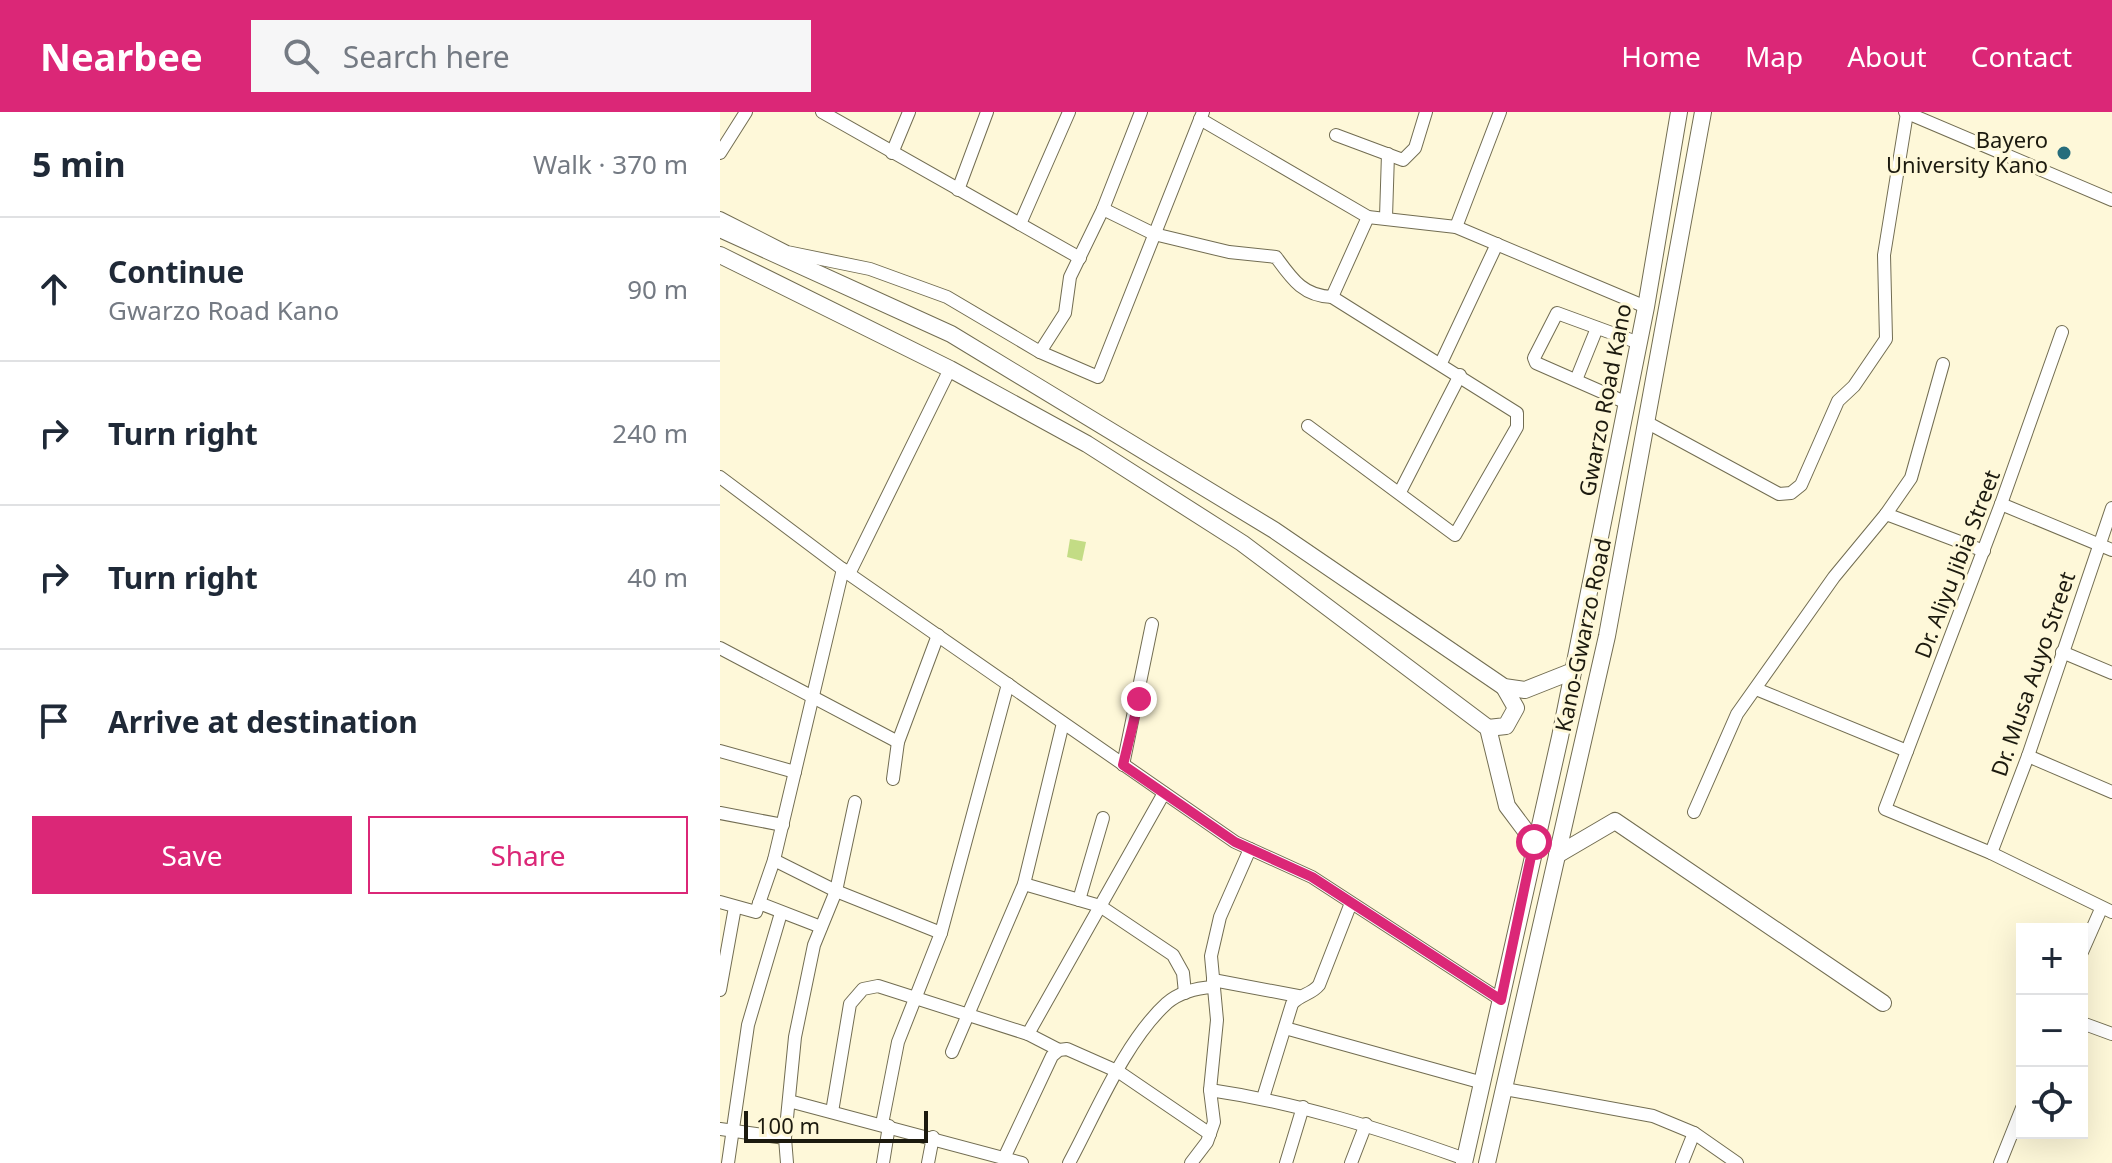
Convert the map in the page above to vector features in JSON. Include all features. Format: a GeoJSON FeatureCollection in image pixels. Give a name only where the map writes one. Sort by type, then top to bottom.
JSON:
{"type":"FeatureCollection","features":[{"type":"Feature","properties":{"kind":"main road","name":"Gwarzo Road Kano"},"geometry":{"type":"LineString","coordinates":[[1465,1161],[1573,671],[1646,307],[1679,112]]}},
{"type":"Feature","properties":{"kind":"main road","name":"Kano-Gwarzo Road"},"geometry":{"type":"LineString","coordinates":[[1487,1163],[1607,636],[1703,112]]}},
{"type":"Feature","properties":{"kind":"main road"},"geometry":{"type":"LineString","coordinates":[[720,229],[951,334],[1274,530],[1504,687],[1516,708],[1506,726],[1488,728]]}},
{"type":"Feature","properties":{"kind":"main road"},"geometry":{"type":"LineString","coordinates":[[720,255],[950,369],[1087,444],[1242,543],[1488,728],[1507,806],[1534,842]]}},
{"type":"Feature","properties":{"kind":"main road"},"geometry":{"type":"LineString","coordinates":[[1504,687],[1525,690],[1573,671]]}},
{"type":"Feature","properties":{"kind":"main road"},"geometry":{"type":"LineString","coordinates":[[1557,855],[1615,821],[1883,1003]]}},
{"type":"Feature","properties":{"kind":"street"},"geometry":{"type":"LineString","coordinates":[[720,153],[746,112]]}},
{"type":"Feature","properties":{"kind":"street"},"geometry":{"type":"LineString","coordinates":[[892,153],[909,112]]}},
{"type":"Feature","properties":{"kind":"street"},"geometry":{"type":"LineString","coordinates":[[958,190],[987,112]]}},
{"type":"Feature","properties":{"kind":"street"},"geometry":{"type":"LineString","coordinates":[[1020,224],[1069,112]]}},
{"type":"Feature","properties":{"kind":"street"},"geometry":{"type":"LineString","coordinates":[[1040,352],[1065,313],[1070,277],[1103,209],[1141,112]]}},
{"type":"Feature","properties":{"kind":"street"},"geometry":{"type":"LineString","coordinates":[[1336,135],[1388,154],[1409,158],[1426,112]]}},
{"type":"Feature","properties":{"kind":"street"},"geometry":{"type":"LineString","coordinates":[[1456,227],[1500,112]]}},
{"type":"Feature","properties":{"kind":"street"},"geometry":{"type":"LineString","coordinates":[[1648,423],[1779,494],[1791,493],[1801,485],[1838,401],[1854,386],[1886,339],[1884,255],[1906,112],[2112,200]]}},
{"type":"Feature","properties":{"kind":"street"},"geometry":{"type":"LineString","coordinates":[[829,114],[892,153],[1080,258]]}},
{"type":"Feature","properties":{"kind":"street"},"geometry":{"type":"LineString","coordinates":[[720,218],[787,252],[870,269],[947,297],[1040,352],[1098,377],[1202,115],[1368,217],[1456,227],[1646,307]]}},
{"type":"Feature","properties":{"kind":"street"},"geometry":{"type":"LineString","coordinates":[[1386,217],[1388,154]]}},
{"type":"Feature","properties":{"kind":"street"},"geometry":{"type":"LineString","coordinates":[[1103,209],[1154,234],[1229,252],[1276,257],[1299,287],[1314,296],[1332,297],[1508,404],[1517,413],[1517,427],[1455,535],[1308,426]]}},
{"type":"Feature","properties":{"kind":"street"},"geometry":{"type":"LineString","coordinates":[[1332,297],[1368,217]]}},
{"type":"Feature","properties":{"kind":"street"},"geometry":{"type":"LineString","coordinates":[[1441,363],[1497,244]]}},
{"type":"Feature","properties":{"kind":"street"},"geometry":{"type":"LineString","coordinates":[[1627,403],[1536,363],[1534,358],[1557,313],[1639,343]]}},
{"type":"Feature","properties":{"kind":"street"},"geometry":{"type":"LineString","coordinates":[[1576,380],[1597,328]]}},
{"type":"Feature","properties":{"kind":"street","name":"Dr. Aliyu Jibia Street"},"geometry":{"type":"LineString","coordinates":[[1991,853],[1885,809],[1984,551],[2062,332]]}},
{"type":"Feature","properties":{"kind":"street"},"geometry":{"type":"LineString","coordinates":[[1694,812],[1726,737],[1756,689],[1834,577],[1911,478],[1943,364]]}},
{"type":"Feature","properties":{"kind":"street"},"geometry":{"type":"LineString","coordinates":[[720,902],[754,913],[759,903],[774,860],[846,572],[950,369]]}},
{"type":"Feature","properties":{"kind":"street"},"geometry":{"type":"LineString","coordinates":[[1400,492],[1460,375]]}},
{"type":"Feature","properties":{"kind":"street"},"geometry":{"type":"LineString","coordinates":[[720,477],[846,572],[1164,793],[1250,849],[1312,877],[1501,1000]]}},
{"type":"Feature","properties":{"kind":"street"},"geometry":{"type":"LineString","coordinates":[[2001,504],[2112,550]]}},
{"type":"Feature","properties":{"kind":"street","name":"Dr. Musa Auyo Street"},"geometry":{"type":"LineString","coordinates":[[1991,853],[2028,756],[2112,508]]}},
{"type":"Feature","properties":{"kind":"street"},"geometry":{"type":"LineString","coordinates":[[1886,514],[1984,551]]}},
{"type":"Feature","properties":{"kind":"street"},"geometry":{"type":"LineString","coordinates":[[1123,765],[1152,624]]}},
{"type":"Feature","properties":{"kind":"street"},"geometry":{"type":"LineString","coordinates":[[893,779],[898,742],[938,635]]}},
{"type":"Feature","properties":{"kind":"street"},"geometry":{"type":"LineString","coordinates":[[720,648],[898,742]]}},
{"type":"Feature","properties":{"kind":"street"},"geometry":{"type":"LineString","coordinates":[[2062,652],[2112,673]]}},
{"type":"Feature","properties":{"kind":"street"},"geometry":{"type":"LineString","coordinates":[[883,1163],[885,1125],[898,1042],[941,933],[1008,684]]}},
{"type":"Feature","properties":{"kind":"street"},"geometry":{"type":"LineString","coordinates":[[1756,689],[1907,751]]}},
{"type":"Feature","properties":{"kind":"street"},"geometry":{"type":"LineString","coordinates":[[952,1052],[1024,884],[1063,723]]}},
{"type":"Feature","properties":{"kind":"street"},"geometry":{"type":"LineString","coordinates":[[720,751],[795,772]]}},
{"type":"Feature","properties":{"kind":"street"},"geometry":{"type":"LineString","coordinates":[[2028,756],[2112,792]]}},
{"type":"Feature","properties":{"kind":"street"},"geometry":{"type":"LineString","coordinates":[[1028,1034],[1164,793]]}},
{"type":"Feature","properties":{"kind":"street"},"geometry":{"type":"LineString","coordinates":[[787,1163],[785,1138],[795,1037],[814,945],[836,891],[855,802]]}},
{"type":"Feature","properties":{"kind":"street"},"geometry":{"type":"LineString","coordinates":[[720,813],[783,825]]}},
{"type":"Feature","properties":{"kind":"street"},"geometry":{"type":"LineString","coordinates":[[1079,900],[1103,818]]}},
{"type":"Feature","properties":{"kind":"street"},"geometry":{"type":"LineString","coordinates":[[1191,1163],[1214,1122],[1210,1090],[1217,1020],[1211,956],[1220,917],[1250,849]]}},
{"type":"Feature","properties":{"kind":"street"},"geometry":{"type":"LineString","coordinates":[[1991,853],[2106,911],[2088,942]]}},
{"type":"Feature","properties":{"kind":"street"},"geometry":{"type":"LineString","coordinates":[[774,860],[836,891],[941,933]]}},
{"type":"Feature","properties":{"kind":"street"},"geometry":{"type":"LineString","coordinates":[[1024,884],[1100,906],[1173,955],[1183,973],[1185,993]]}},
{"type":"Feature","properties":{"kind":"street"},"geometry":{"type":"LineString","coordinates":[[759,903],[821,927]]}},
{"type":"Feature","properties":{"kind":"street"},"geometry":{"type":"LineString","coordinates":[[1069,1163],[1142,1031],[1169,1001],[1213,984],[1298,996],[1314,991],[1351,903]]}},
{"type":"Feature","properties":{"kind":"street"},"geometry":{"type":"LineString","coordinates":[[720,990],[735,907]]}},
{"type":"Feature","properties":{"kind":"street"},"geometry":{"type":"LineString","coordinates":[[728,1163],[726,1130],[748,1025],[781,913]]}},
{"type":"Feature","properties":{"kind":"street"},"geometry":{"type":"LineString","coordinates":[[832,1112],[850,1004],[863,989],[878,986],[917,998],[1028,1034],[1059,1050]]}},
{"type":"Feature","properties":{"kind":"street"},"geometry":{"type":"LineString","coordinates":[[1263,1098],[1292,1004],[1298,996]]}},
{"type":"Feature","properties":{"kind":"street"},"geometry":{"type":"LineString","coordinates":[[2088,1025],[2112,1034]]}},
{"type":"Feature","properties":{"kind":"street"},"geometry":{"type":"LineString","coordinates":[[1285,1028],[1483,1083]]}},
{"type":"Feature","properties":{"kind":"street"},"geometry":{"type":"LineString","coordinates":[[789,1101],[1013,1160],[1052,1056],[1059,1050],[1067,1049],[1119,1072],[1210,1134]]}},
{"type":"Feature","properties":{"kind":"street"},"geometry":{"type":"LineString","coordinates":[[1505,1089],[1653,1116],[1694,1133],[1737,1163]]}},
{"type":"Feature","properties":{"kind":"street"},"geometry":{"type":"LineString","coordinates":[[1210,1090],[1263,1098],[1366,1124],[1465,1161]]}},
{"type":"Feature","properties":{"kind":"street"},"geometry":{"type":"LineString","coordinates":[[1286,1163],[1303,1107]]}},
{"type":"Feature","properties":{"kind":"street"},"geometry":{"type":"LineString","coordinates":[[2000,1163],[2016,1123]]}},
{"type":"Feature","properties":{"kind":"street"},"geometry":{"type":"LineString","coordinates":[[1351,1163],[1366,1124]]}},
{"type":"Feature","properties":{"kind":"street"},"geometry":{"type":"LineString","coordinates":[[726,1130],[785,1138]]}},
{"type":"Feature","properties":{"kind":"street"},"geometry":{"type":"LineString","coordinates":[[1682,1163],[1694,1133]]}},
{"type":"Feature","properties":{"kind":"street"},"geometry":{"type":"LineString","coordinates":[[928,1163],[933,1137]]}},
{"type":"Feature","properties":{"kind":"building"},"geometry":{"type":"Polygon","coordinates":[[[1070,539],[1086,542],[1082,561],[1067,557],[1070,539]]]}},
{"type":"Feature","properties":{"kind":"place","name":"Bayero University Kano"},"geometry":{"type":"Point","coordinates":[2064,153]}},
{"type":"Feature","properties":{"kind":"route"},"geometry":{"type":"LineString","coordinates":[[1139,699],[1123,765],[1235,842],[1312,877],[1501,1000],[1534,842]]}}]}
